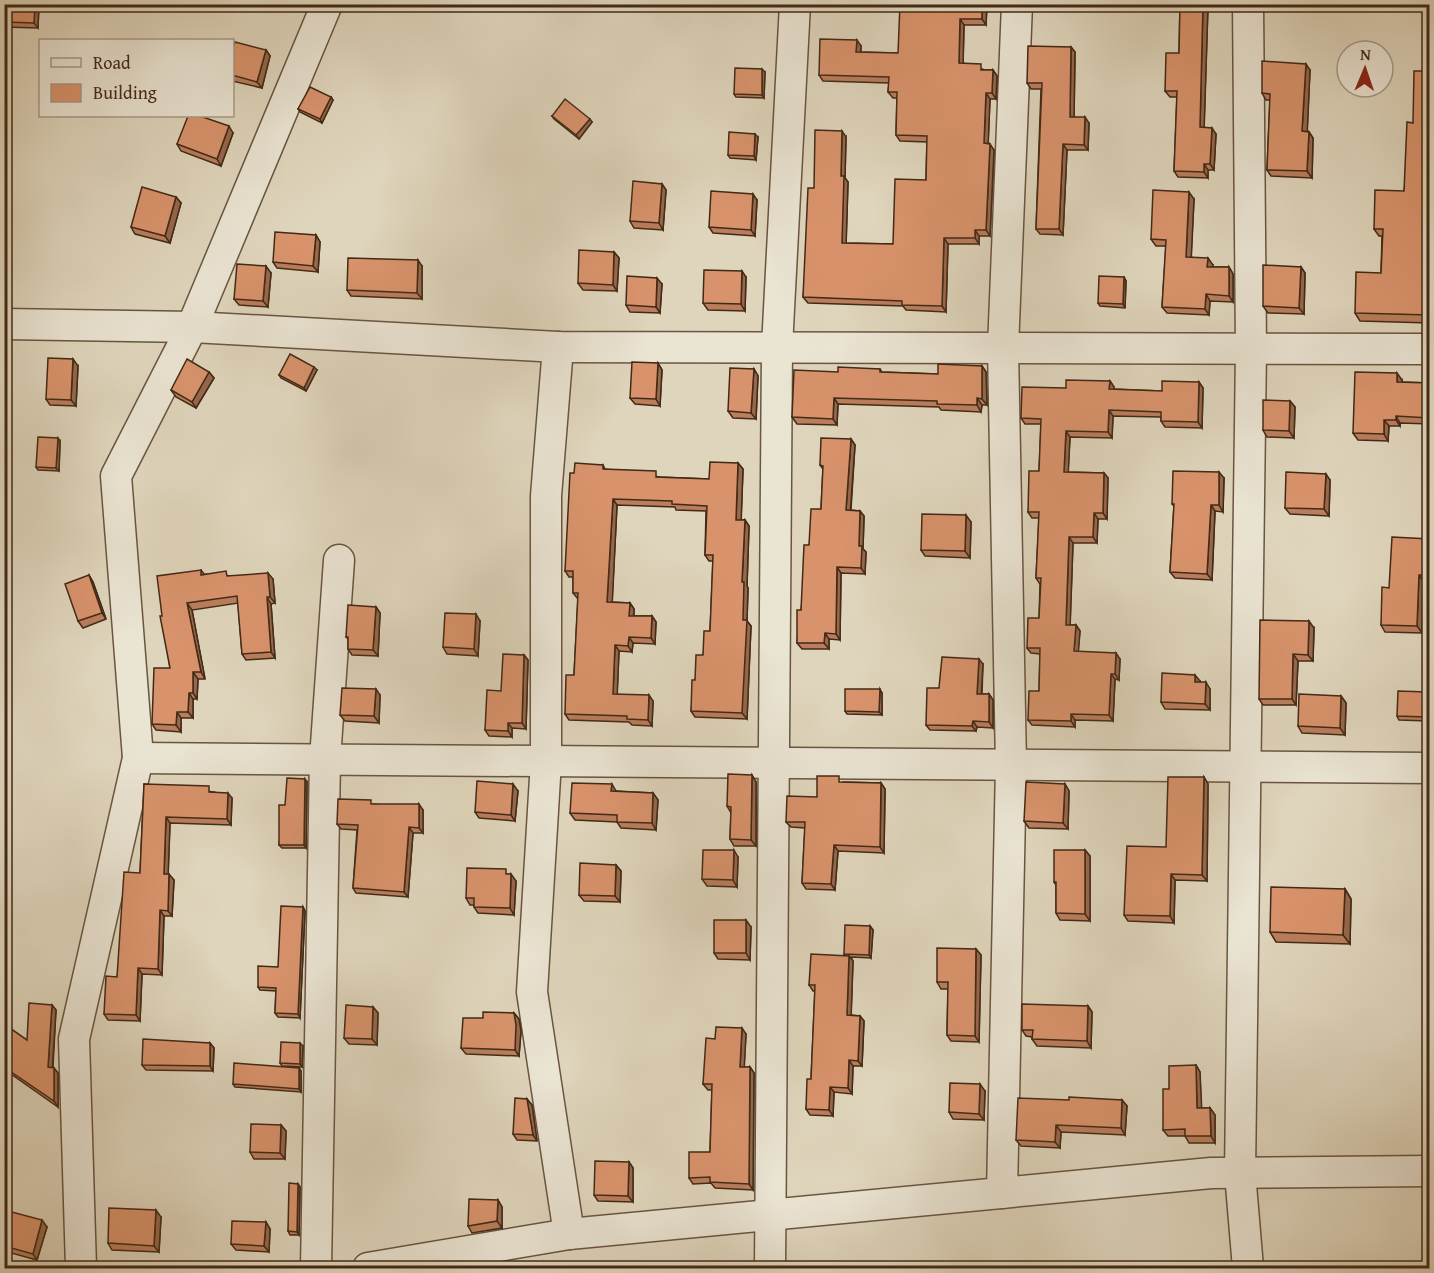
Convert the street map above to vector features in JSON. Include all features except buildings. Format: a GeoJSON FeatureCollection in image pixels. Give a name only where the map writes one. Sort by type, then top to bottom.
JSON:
{"type":"FeatureCollection","features":[{"type":"Feature","properties":{"kind":"street"},"geometry":{"type":"LineString","coordinates":[[770,1269],[777,347],[795,4]]}},
{"type":"Feature","properties":{"kind":"street"},"geometry":{"type":"LineString","coordinates":[[1002,1193],[1011,765],[1003,348],[1017,4]]}},
{"type":"Feature","properties":{"kind":"street"},"geometry":{"type":"LineString","coordinates":[[1248,4],[1251,349],[1240,1173],[1248,1269]]}},
{"type":"Feature","properties":{"kind":"street"},"geometry":{"type":"LineString","coordinates":[[81,1269],[74,1039],[138,758],[116,476],[192,327],[325,5]]}},
{"type":"Feature","properties":{"kind":"street"},"geometry":{"type":"LineString","coordinates":[[4,324],[192,327],[558,347],[1430,350]]}},
{"type":"Feature","properties":{"kind":"street"},"geometry":{"type":"LineString","coordinates":[[558,347],[546,496],[546,761],[532,992],[569,1234]]}},
{"type":"Feature","properties":{"kind":"street"},"geometry":{"type":"LineString","coordinates":[[316,1269],[325,759],[339,560]]}},
{"type":"Feature","properties":{"kind":"street"},"geometry":{"type":"LineString","coordinates":[[138,758],[1430,768]]}},
{"type":"Feature","properties":{"kind":"street"},"geometry":{"type":"LineString","coordinates":[[368,1269],[569,1234],[1211,1173],[1430,1171]]}}]}
